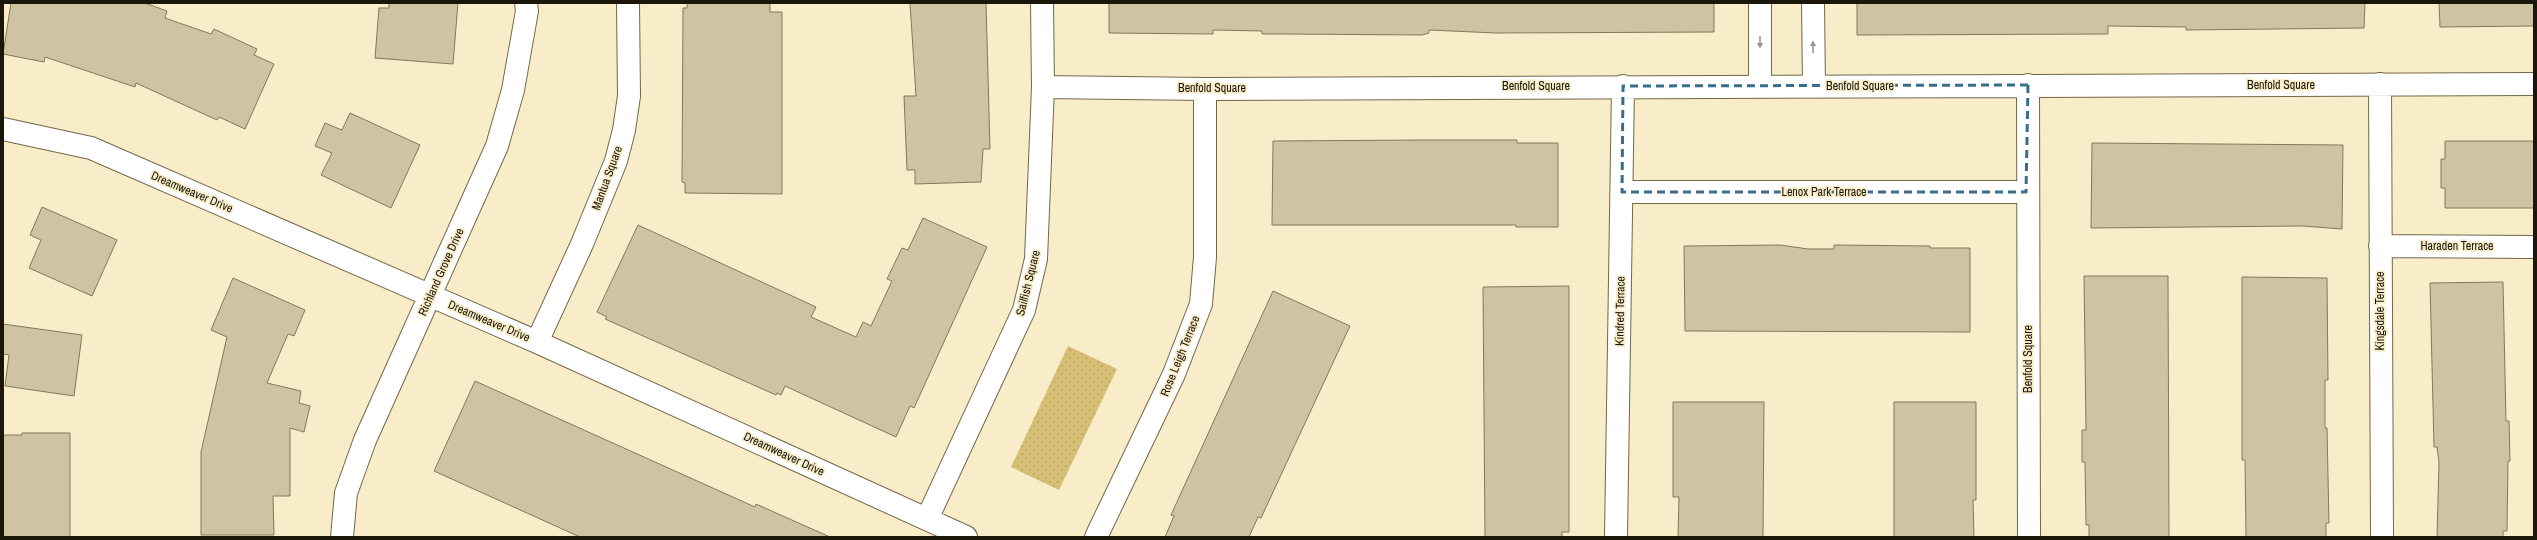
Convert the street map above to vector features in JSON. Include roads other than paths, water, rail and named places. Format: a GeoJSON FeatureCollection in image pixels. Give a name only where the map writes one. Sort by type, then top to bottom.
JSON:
{"type":"FeatureCollection","features":[{"type":"Feature","properties":{"kind":"street","name":"Richland Grove Drive"},"geometry":{"type":"LineString","coordinates":[[342,537],[346,493],[365,440],[497,146],[513,90],[526,3]]}},
{"type":"Feature","properties":{"kind":"street","name":"Mantua Square"},"geometry":{"type":"LineString","coordinates":[[537,342],[582,244],[617,155],[629,96],[628,3]]}},
{"type":"Feature","properties":{"kind":"street","name":"Sailfish Square"},"geometry":{"type":"LineString","coordinates":[[926,520],[1024,310],[1036,258],[1043,87],[1042,3]]}},
{"type":"Feature","properties":{"kind":"street"},"geometry":{"type":"LineString","coordinates":[[1760,3],[1760,86]]}},
{"type":"Feature","properties":{"kind":"street"},"geometry":{"type":"LineString","coordinates":[[1813,3],[1814,86]]}},
{"type":"Feature","properties":{"kind":"street","name":"Kingsdale Terrace"},"geometry":{"type":"LineString","coordinates":[[2380,84],[2382,537]]}},
{"type":"Feature","properties":{"kind":"street","name":"Benfold Square"},"geometry":{"type":"LineString","coordinates":[[1043,87],[1205,89],[1623,86],[2534,84]]}},
{"type":"Feature","properties":{"kind":"street","name":"Benfold Square"},"geometry":{"type":"LineString","coordinates":[[2028,85],[2026,192],[2029,537]]}},
{"type":"Feature","properties":{"kind":"street","name":"Kindred Terrace"},"geometry":{"type":"LineString","coordinates":[[1616,537],[1623,86]]}},
{"type":"Feature","properties":{"kind":"street","name":"Rose Leigh Terrace"},"geometry":{"type":"LineString","coordinates":[[1096,537],[1174,374],[1200,304],[1205,257],[1205,89]]}},
{"type":"Feature","properties":{"kind":"street","name":"Dreamweaver Drive"},"geometry":{"type":"LineString","coordinates":[[3,129],[91,148],[537,342],[966,537]]}},
{"type":"Feature","properties":{"kind":"street","name":"Lenox Park Terrace"},"geometry":{"type":"LineString","coordinates":[[1622,192],[2026,192]]}},
{"type":"Feature","properties":{"kind":"street","name":"Haraden Terrace"},"geometry":{"type":"LineString","coordinates":[[2380,246],[2534,247]]}}]}
